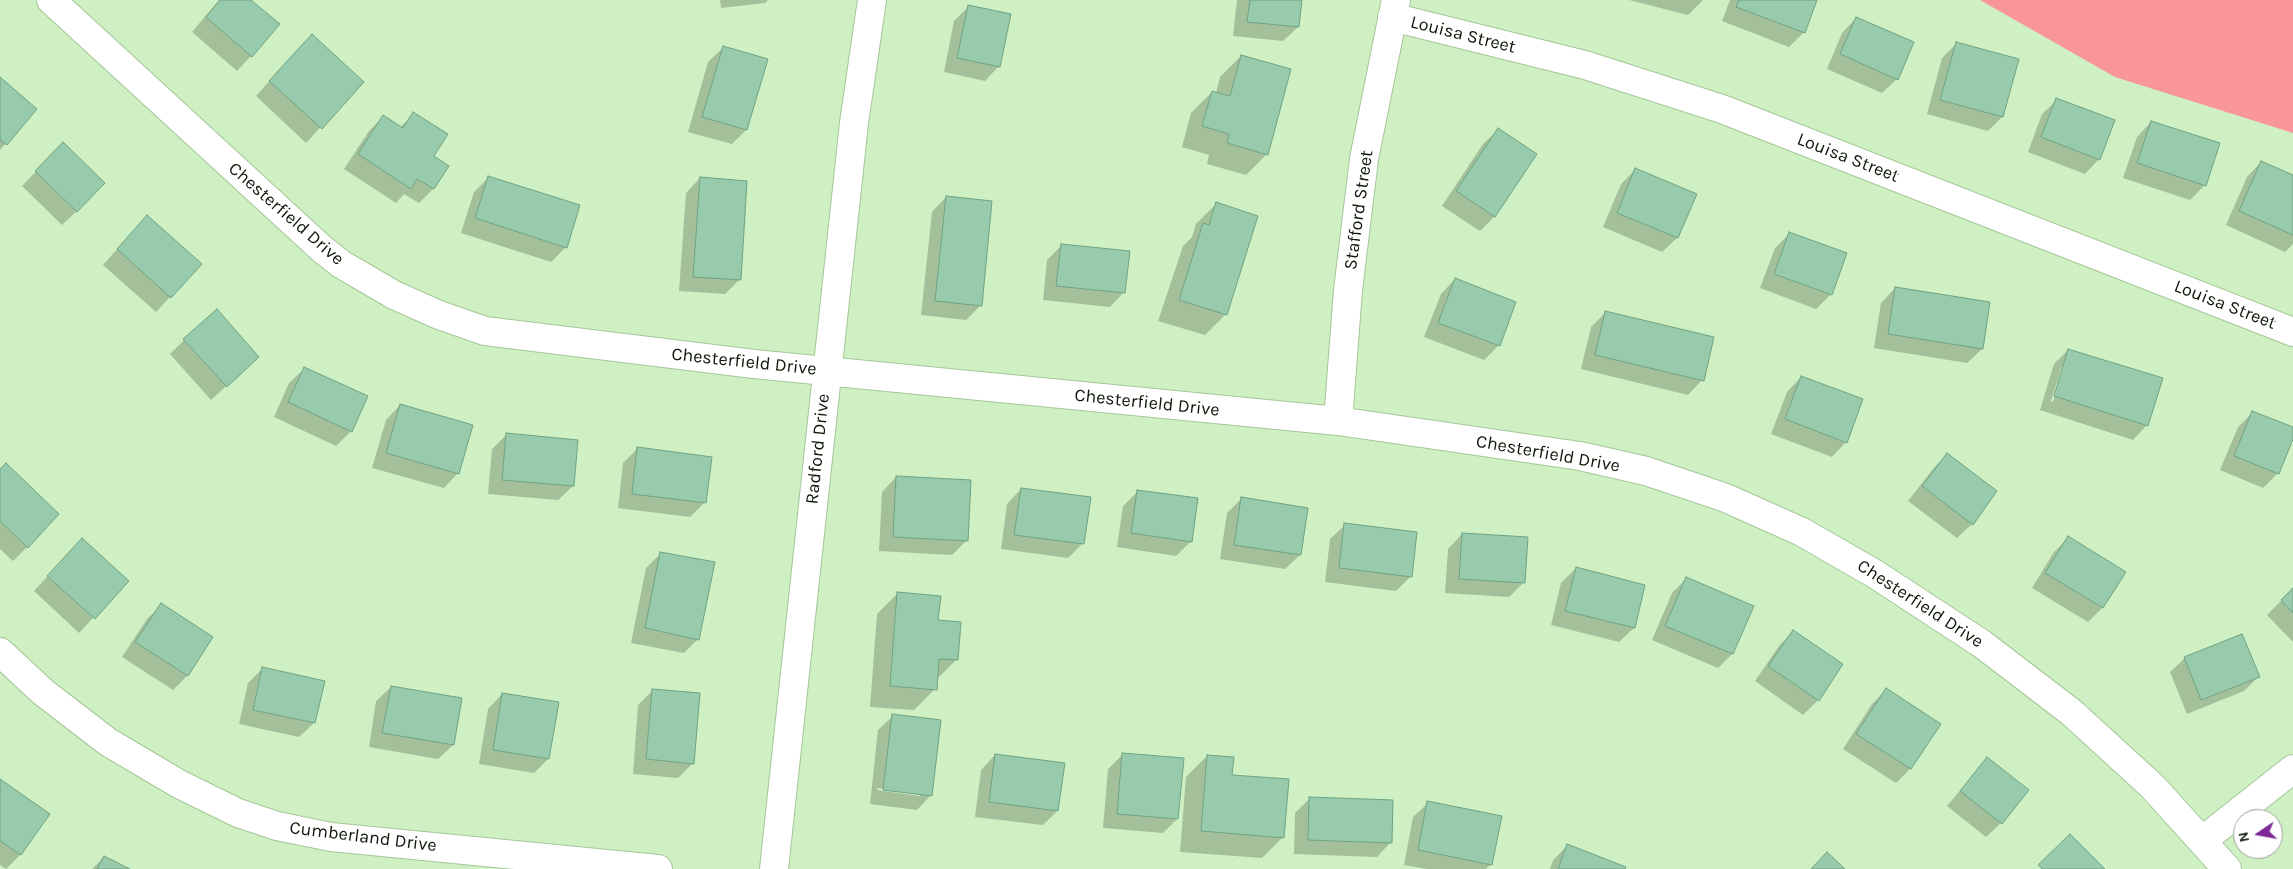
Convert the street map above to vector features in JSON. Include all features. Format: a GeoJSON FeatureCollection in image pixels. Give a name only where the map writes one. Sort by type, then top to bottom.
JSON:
{"type":"FeatureCollection","features":[{"type":"Feature","properties":{"kind":"street","name":"Chesterfield Drive"},"geometry":{"type":"LineString","coordinates":[[51,0],[322,249],[341,264],[394,295],[438,316],[485,331],[826,371],[1338,421],[1580,456],[1637,469],[1726,498],[1802,532],[1875,574],[1997,656],[2070,712],[2153,787],[2203,840],[2227,869]]}},
{"type":"Feature","properties":{"kind":"street","name":"Radford Drive"},"geometry":{"type":"LineString","coordinates":[[774,869],[826,371],[854,123],[872,0]]}},
{"type":"Feature","properties":{"kind":"street","name":"Louisa Street"},"geometry":{"type":"LineString","coordinates":[[1394,9],[1585,65],[1722,109],[2293,332]]}},
{"type":"Feature","properties":{"kind":"street","name":"Stafford Street"},"geometry":{"type":"LineString","coordinates":[[1338,421],[1348,290],[1364,159],[1394,9]]}},
{"type":"Feature","properties":{"kind":"street","name":"Cumberland Drive"},"geometry":{"type":"LineString","coordinates":[[0,652],[43,692],[108,742],[179,784],[238,813],[277,826],[331,837],[658,869]]}},
{"type":"Feature","properties":{"kind":"street"},"geometry":{"type":"LineString","coordinates":[[2203,840],[2293,769]]}},
{"type":"Feature","properties":{"kind":"shaded area"},"geometry":{"type":"Polygon","coordinates":[[[1980,0],[2293,0],[2293,133],[2115,77],[1980,0]]]}},
{"type":"Feature","properties":{"kind":"building"},"geometry":{"type":"Polygon","coordinates":[[[220,0],[251,0],[280,24],[252,57],[206,17],[220,0]]]}},
{"type":"Feature","properties":{"kind":"building"},"geometry":{"type":"Polygon","coordinates":[[[1250,0],[1302,0],[1299,27],[1247,22],[1250,0]]]}},
{"type":"Feature","properties":{"kind":"building"},"geometry":{"type":"Polygon","coordinates":[[[1739,0],[1817,0],[1805,33],[1736,7],[1739,0]]]}},
{"type":"Feature","properties":{"kind":"building"},"geometry":{"type":"Polygon","coordinates":[[[968,5],[1011,14],[1000,67],[957,58],[968,5]]]}},
{"type":"Feature","properties":{"kind":"building"},"geometry":{"type":"Polygon","coordinates":[[[1856,17],[1914,42],[1898,80],[1840,54],[1856,17]]]}},
{"type":"Feature","properties":{"kind":"building"},"geometry":{"type":"Polygon","coordinates":[[[312,34],[364,82],[322,129],[269,81],[312,34]]]}},
{"type":"Feature","properties":{"kind":"building"},"geometry":{"type":"Polygon","coordinates":[[[1956,42],[2019,59],[2003,117],[1940,100],[1956,42]]]}},
{"type":"Feature","properties":{"kind":"building"},"geometry":{"type":"Polygon","coordinates":[[[723,46],[768,59],[747,130],[702,117],[723,46]]]}},
{"type":"Feature","properties":{"kind":"building"},"geometry":{"type":"Polygon","coordinates":[[[1241,55],[1291,69],[1268,155],[1227,143],[1229,134],[1202,126],[1212,91],[1230,96],[1241,55]]]}},
{"type":"Feature","properties":{"kind":"building"},"geometry":{"type":"Polygon","coordinates":[[[0,77],[37,109],[7,145],[0,140],[0,77]]]}},
{"type":"Feature","properties":{"kind":"building"},"geometry":{"type":"Polygon","coordinates":[[[2056,98],[2115,120],[2100,160],[2041,137],[2056,98]]]}},
{"type":"Feature","properties":{"kind":"building"},"geometry":{"type":"Polygon","coordinates":[[[413,112],[448,134],[434,156],[449,166],[434,189],[417,179],[411,189],[358,154],[383,115],[403,128],[413,112]]]}},
{"type":"Feature","properties":{"kind":"building"},"geometry":{"type":"Polygon","coordinates":[[[2151,121],[2220,143],[2206,186],[2137,163],[2151,121]]]}},
{"type":"Feature","properties":{"kind":"building"},"geometry":{"type":"Polygon","coordinates":[[[1498,128],[1537,154],[1495,217],[1456,191],[1498,128]]]}},
{"type":"Feature","properties":{"kind":"building"},"geometry":{"type":"Polygon","coordinates":[[[63,142],[105,183],[77,212],[35,171],[63,142]]]}},
{"type":"Feature","properties":{"kind":"building"},"geometry":{"type":"Polygon","coordinates":[[[2261,161],[2293,175],[2293,235],[2239,211],[2261,161]]]}},
{"type":"Feature","properties":{"kind":"building"},"geometry":{"type":"Polygon","coordinates":[[[1635,168],[1697,194],[1678,238],[1617,213],[1635,168]]]}},
{"type":"Feature","properties":{"kind":"building"},"geometry":{"type":"Polygon","coordinates":[[[488,176],[580,205],[567,248],[475,218],[488,176]]]}},
{"type":"Feature","properties":{"kind":"building"},"geometry":{"type":"Polygon","coordinates":[[[700,177],[747,181],[741,280],[693,277],[700,177]]]}},
{"type":"Feature","properties":{"kind":"building"},"geometry":{"type":"Polygon","coordinates":[[[946,196],[992,201],[982,306],[935,301],[946,196]]]}},
{"type":"Feature","properties":{"kind":"building"},"geometry":{"type":"Polygon","coordinates":[[[1216,202],[1258,216],[1227,315],[1179,300],[1203,223],[1209,225],[1216,202]]]}},
{"type":"Feature","properties":{"kind":"building"},"geometry":{"type":"Polygon","coordinates":[[[147,215],[202,264],[171,298],[117,249],[147,215]]]}},
{"type":"Feature","properties":{"kind":"building"},"geometry":{"type":"Polygon","coordinates":[[[1789,232],[1847,253],[1832,295],[1774,274],[1789,232]]]}},
{"type":"Feature","properties":{"kind":"building"},"geometry":{"type":"Polygon","coordinates":[[[1061,244],[1130,251],[1125,293],[1056,286],[1061,244]]]}},
{"type":"Feature","properties":{"kind":"building"},"geometry":{"type":"Polygon","coordinates":[[[1455,278],[1516,302],[1500,346],[1438,323],[1455,278]]]}},
{"type":"Feature","properties":{"kind":"building"},"geometry":{"type":"Polygon","coordinates":[[[1895,287],[1990,302],[1983,349],[1888,334],[1895,287]]]}},
{"type":"Feature","properties":{"kind":"building"},"geometry":{"type":"Polygon","coordinates":[[[217,309],[259,357],[227,387],[183,339],[217,309]]]}},
{"type":"Feature","properties":{"kind":"building"},"geometry":{"type":"Polygon","coordinates":[[[1605,311],[1714,337],[1704,381],[1595,355],[1605,311]]]}},
{"type":"Feature","properties":{"kind":"building"},"geometry":{"type":"Polygon","coordinates":[[[2068,349],[2163,378],[2148,426],[2054,396],[2068,349]]]}},
{"type":"Feature","properties":{"kind":"building"},"geometry":{"type":"Polygon","coordinates":[[[304,367],[368,396],[352,432],[288,402],[304,367]]]}},
{"type":"Feature","properties":{"kind":"building"},"geometry":{"type":"Polygon","coordinates":[[[1801,376],[1863,399],[1847,443],[1785,419],[1801,376]]]}},
{"type":"Feature","properties":{"kind":"building"},"geometry":{"type":"Polygon","coordinates":[[[400,404],[473,425],[459,474],[386,453],[400,404]]]}},
{"type":"Feature","properties":{"kind":"building"},"geometry":{"type":"Polygon","coordinates":[[[2252,411],[2293,427],[2293,439],[2279,474],[2234,456],[2252,411]]]}},
{"type":"Feature","properties":{"kind":"building"},"geometry":{"type":"Polygon","coordinates":[[[506,433],[578,440],[574,486],[502,480],[506,433]]]}},
{"type":"Feature","properties":{"kind":"building"},"geometry":{"type":"Polygon","coordinates":[[[637,447],[712,457],[706,503],[632,494],[637,447]]]}},
{"type":"Feature","properties":{"kind":"building"},"geometry":{"type":"Polygon","coordinates":[[[1947,453],[1997,491],[1973,525],[1922,486],[1947,453]]]}},
{"type":"Feature","properties":{"kind":"building"},"geometry":{"type":"Polygon","coordinates":[[[6,463],[59,514],[28,548],[0,521],[0,469],[6,463]]]}},
{"type":"Feature","properties":{"kind":"building"},"geometry":{"type":"Polygon","coordinates":[[[896,476],[971,480],[968,541],[893,537],[896,476]]]}},
{"type":"Feature","properties":{"kind":"building"},"geometry":{"type":"Polygon","coordinates":[[[1021,488],[1091,497],[1084,544],[1014,535],[1021,488]]]}},
{"type":"Feature","properties":{"kind":"building"},"geometry":{"type":"Polygon","coordinates":[[[1137,490],[1198,498],[1192,542],[1131,533],[1137,490]]]}},
{"type":"Feature","properties":{"kind":"building"},"geometry":{"type":"Polygon","coordinates":[[[1241,497],[1308,508],[1301,555],[1234,545],[1241,497]]]}},
{"type":"Feature","properties":{"kind":"building"},"geometry":{"type":"Polygon","coordinates":[[[1344,523],[1417,532],[1412,577],[1339,568],[1344,523]]]}},
{"type":"Feature","properties":{"kind":"building"},"geometry":{"type":"Polygon","coordinates":[[[1462,533],[1528,537],[1525,583],[1459,579],[1462,533]]]}},
{"type":"Feature","properties":{"kind":"building"},"geometry":{"type":"Polygon","coordinates":[[[2068,536],[2126,572],[2103,608],[2045,573],[2068,536]]]}},
{"type":"Feature","properties":{"kind":"building"},"geometry":{"type":"Polygon","coordinates":[[[82,538],[129,581],[95,619],[47,576],[82,538]]]}},
{"type":"Feature","properties":{"kind":"building"},"geometry":{"type":"Polygon","coordinates":[[[660,552],[715,562],[699,640],[645,628],[660,552]]]}},
{"type":"Feature","properties":{"kind":"building"},"geometry":{"type":"Polygon","coordinates":[[[1576,567],[1645,585],[1635,628],[1565,611],[1576,567]]]}},
{"type":"Feature","properties":{"kind":"building"},"geometry":{"type":"Polygon","coordinates":[[[1686,577],[1754,606],[1733,654],[1665,626],[1686,577]]]}},
{"type":"Feature","properties":{"kind":"building"},"geometry":{"type":"Polygon","coordinates":[[[2293,588],[2293,613],[2281,600],[2293,588]]]}},
{"type":"Feature","properties":{"kind":"building"},"geometry":{"type":"Polygon","coordinates":[[[897,592],[941,596],[938,620],[961,622],[958,660],[939,659],[937,690],[890,686],[897,592]]]}},
{"type":"Feature","properties":{"kind":"building"},"geometry":{"type":"Polygon","coordinates":[[[161,603],[213,637],[188,676],[135,642],[161,603]]]}},
{"type":"Feature","properties":{"kind":"building"},"geometry":{"type":"Polygon","coordinates":[[[1793,630],[1843,664],[1819,701],[1768,666],[1793,630]]]}},
{"type":"Feature","properties":{"kind":"building"},"geometry":{"type":"Polygon","coordinates":[[[2242,634],[2260,677],[2201,700],[2184,657],[2242,634]]]}},
{"type":"Feature","properties":{"kind":"building"},"geometry":{"type":"Polygon","coordinates":[[[262,667],[325,681],[315,723],[253,710],[262,667]]]}},
{"type":"Feature","properties":{"kind":"building"},"geometry":{"type":"Polygon","coordinates":[[[391,686],[462,698],[454,745],[382,733],[391,686]]]}},
{"type":"Feature","properties":{"kind":"building"},"geometry":{"type":"Polygon","coordinates":[[[1886,688],[1941,724],[1911,769],[1856,734],[1886,688]]]}},
{"type":"Feature","properties":{"kind":"building"},"geometry":{"type":"Polygon","coordinates":[[[652,689],[700,693],[694,764],[646,759],[652,689]]]}},
{"type":"Feature","properties":{"kind":"building"},"geometry":{"type":"Polygon","coordinates":[[[502,693],[559,702],[549,759],[493,750],[502,693]]]}},
{"type":"Feature","properties":{"kind":"building"},"geometry":{"type":"Polygon","coordinates":[[[892,714],[941,720],[932,796],[883,790],[892,714]]]}},
{"type":"Feature","properties":{"kind":"building"},"geometry":{"type":"Polygon","coordinates":[[[1122,753],[1184,758],[1178,819],[1117,814],[1122,753]]]}},
{"type":"Feature","properties":{"kind":"building"},"geometry":{"type":"Polygon","coordinates":[[[995,754],[1065,763],[1058,811],[989,802],[995,754]]]}},
{"type":"Feature","properties":{"kind":"building"},"geometry":{"type":"Polygon","coordinates":[[[1207,755],[1234,757],[1232,775],[1289,779],[1284,838],[1201,831],[1207,755]]]}},
{"type":"Feature","properties":{"kind":"building"},"geometry":{"type":"Polygon","coordinates":[[[1987,757],[2029,790],[2002,824],[1960,791],[1987,757]]]}},
{"type":"Feature","properties":{"kind":"building"},"geometry":{"type":"Polygon","coordinates":[[[0,779],[50,814],[21,855],[0,841],[0,779]]]}},
{"type":"Feature","properties":{"kind":"building"},"geometry":{"type":"Polygon","coordinates":[[[1309,797],[1393,800],[1392,843],[1308,840],[1309,797]]]}},
{"type":"Feature","properties":{"kind":"building"},"geometry":{"type":"Polygon","coordinates":[[[1427,801],[1502,816],[1492,865],[1418,850],[1427,801]]]}},
{"type":"Feature","properties":{"kind":"building"},"geometry":{"type":"Polygon","coordinates":[[[2070,834],[2105,869],[2042,869],[2038,865],[2070,834]]]}},
{"type":"Feature","properties":{"kind":"building"},"geometry":{"type":"Polygon","coordinates":[[[1567,844],[1626,867],[1625,869],[1558,869],[1567,844]]]}},
{"type":"Feature","properties":{"kind":"building"},"geometry":{"type":"Polygon","coordinates":[[[1827,852],[1845,869],[1811,869],[1827,852]]]}},
{"type":"Feature","properties":{"kind":"building"},"geometry":{"type":"Polygon","coordinates":[[[104,856],[130,869],[97,869],[104,856]]]}}]}
